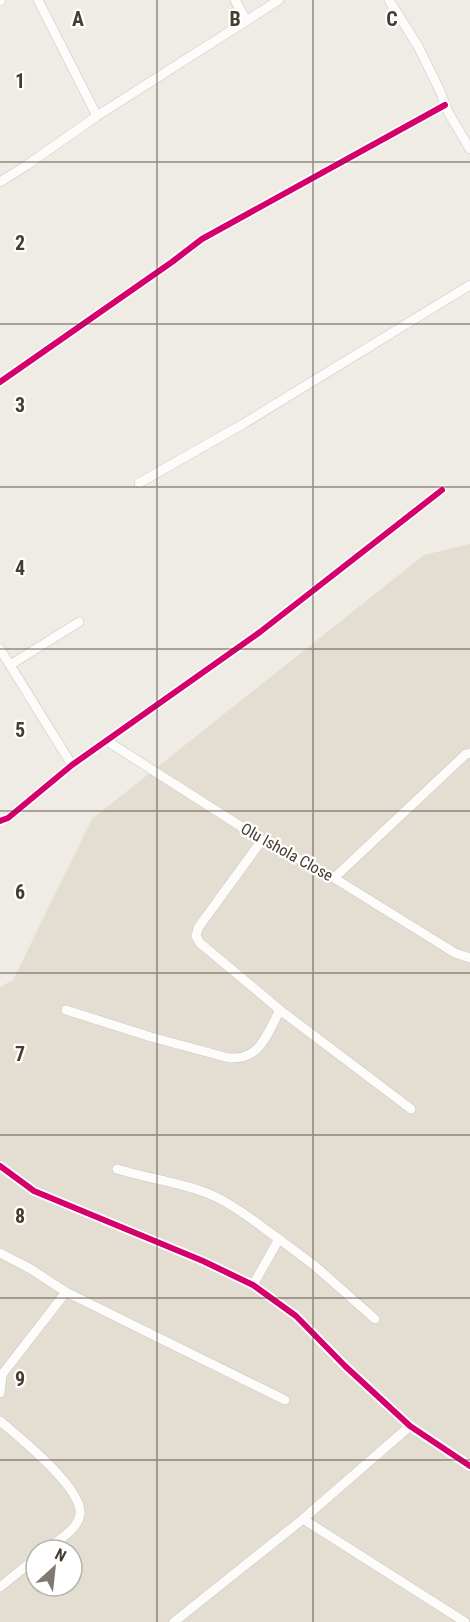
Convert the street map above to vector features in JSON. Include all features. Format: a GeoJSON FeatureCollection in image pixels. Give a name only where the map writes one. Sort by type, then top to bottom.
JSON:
{"type":"FeatureCollection","features":[{"type":"Feature","properties":{"kind":"street"},"geometry":{"type":"LineString","coordinates":[[38,0],[97,116]]}},
{"type":"Feature","properties":{"kind":"street"},"geometry":{"type":"LineString","coordinates":[[235,0],[246,20]]}},
{"type":"Feature","properties":{"kind":"street"},"geometry":{"type":"LineString","coordinates":[[0,182],[97,116],[279,0]]}},
{"type":"Feature","properties":{"kind":"street"},"geometry":{"type":"LineString","coordinates":[[389,0],[418,46],[445,105],[470,149]]}},
{"type":"Feature","properties":{"kind":"street"},"geometry":{"type":"LineString","coordinates":[[0,382],[172,262],[202,238],[445,105]]}},
{"type":"Feature","properties":{"kind":"street"},"geometry":{"type":"LineString","coordinates":[[139,483],[243,424],[470,285]]}},
{"type":"Feature","properties":{"kind":"street"},"geometry":{"type":"LineString","coordinates":[[0,821],[8,818],[72,765],[260,632],[442,490]]}},
{"type":"Feature","properties":{"kind":"street"},"geometry":{"type":"LineString","coordinates":[[10,665],[79,622]]}},
{"type":"Feature","properties":{"kind":"street"},"geometry":{"type":"LineString","coordinates":[[0,649],[72,765]]}},
{"type":"Feature","properties":{"kind":"street","name":"Olu Ishola Close"},"geometry":{"type":"LineString","coordinates":[[107,741],[262,840],[334,878],[455,953],[470,958]]}},
{"type":"Feature","properties":{"kind":"street"},"geometry":{"type":"LineString","coordinates":[[334,878],[466,754],[470,753]]}},
{"type":"Feature","properties":{"kind":"street"},"geometry":{"type":"LineString","coordinates":[[262,840],[198,928],[196,936],[200,943],[280,1010],[411,1109]]}},
{"type":"Feature","properties":{"kind":"street"},"geometry":{"type":"LineString","coordinates":[[66,1010],[150,1036],[240,1059],[250,1056],[258,1049],[280,1010]]}},
{"type":"Feature","properties":{"kind":"street"},"geometry":{"type":"LineString","coordinates":[[0,1166],[34,1191],[203,1261],[253,1285],[296,1316],[345,1366],[410,1426],[470,1466]]}},
{"type":"Feature","properties":{"kind":"street"},"geometry":{"type":"LineString","coordinates":[[117,1169],[196,1190],[234,1207],[315,1266],[375,1319]]}},
{"type":"Feature","properties":{"kind":"street"},"geometry":{"type":"LineString","coordinates":[[253,1285],[279,1239]]}},
{"type":"Feature","properties":{"kind":"street"},"geometry":{"type":"LineString","coordinates":[[0,1254],[29,1268],[66,1292],[285,1400]]}},
{"type":"Feature","properties":{"kind":"street"},"geometry":{"type":"LineString","coordinates":[[0,1393],[1,1376],[66,1292]]}},
{"type":"Feature","properties":{"kind":"street"},"geometry":{"type":"LineString","coordinates":[[0,1421],[44,1460],[76,1496],[80,1513],[74,1527],[61,1538]]}},
{"type":"Feature","properties":{"kind":"street"},"geometry":{"type":"LineString","coordinates":[[174,1622],[303,1519],[410,1426]]}},
{"type":"Feature","properties":{"kind":"street"},"geometry":{"type":"LineString","coordinates":[[303,1519],[465,1622]]}},
{"type":"Feature","properties":{"kind":"street"},"geometry":{"type":"LineString","coordinates":[[0,1587],[24,1568]]}},
{"type":"Feature","properties":{"kind":"shaded area"},"geometry":{"type":"Polygon","coordinates":[[[470,544],[470,1622],[0,1622],[0,987],[13,980],[92,819],[424,555],[470,544]]]}},
{"type":"Feature","properties":{"kind":"cycle path"},"geometry":{"type":"LineString","coordinates":[[0,382],[202,239],[445,105]]}},
{"type":"Feature","properties":{"kind":"cycle path"},"geometry":{"type":"LineString","coordinates":[[0,821],[8,818],[72,765],[260,632],[442,490]]}},
{"type":"Feature","properties":{"kind":"cycle path"},"geometry":{"type":"LineString","coordinates":[[0,1166],[34,1191],[203,1261],[253,1285],[296,1316],[345,1366],[410,1426],[470,1466]]}}]}
